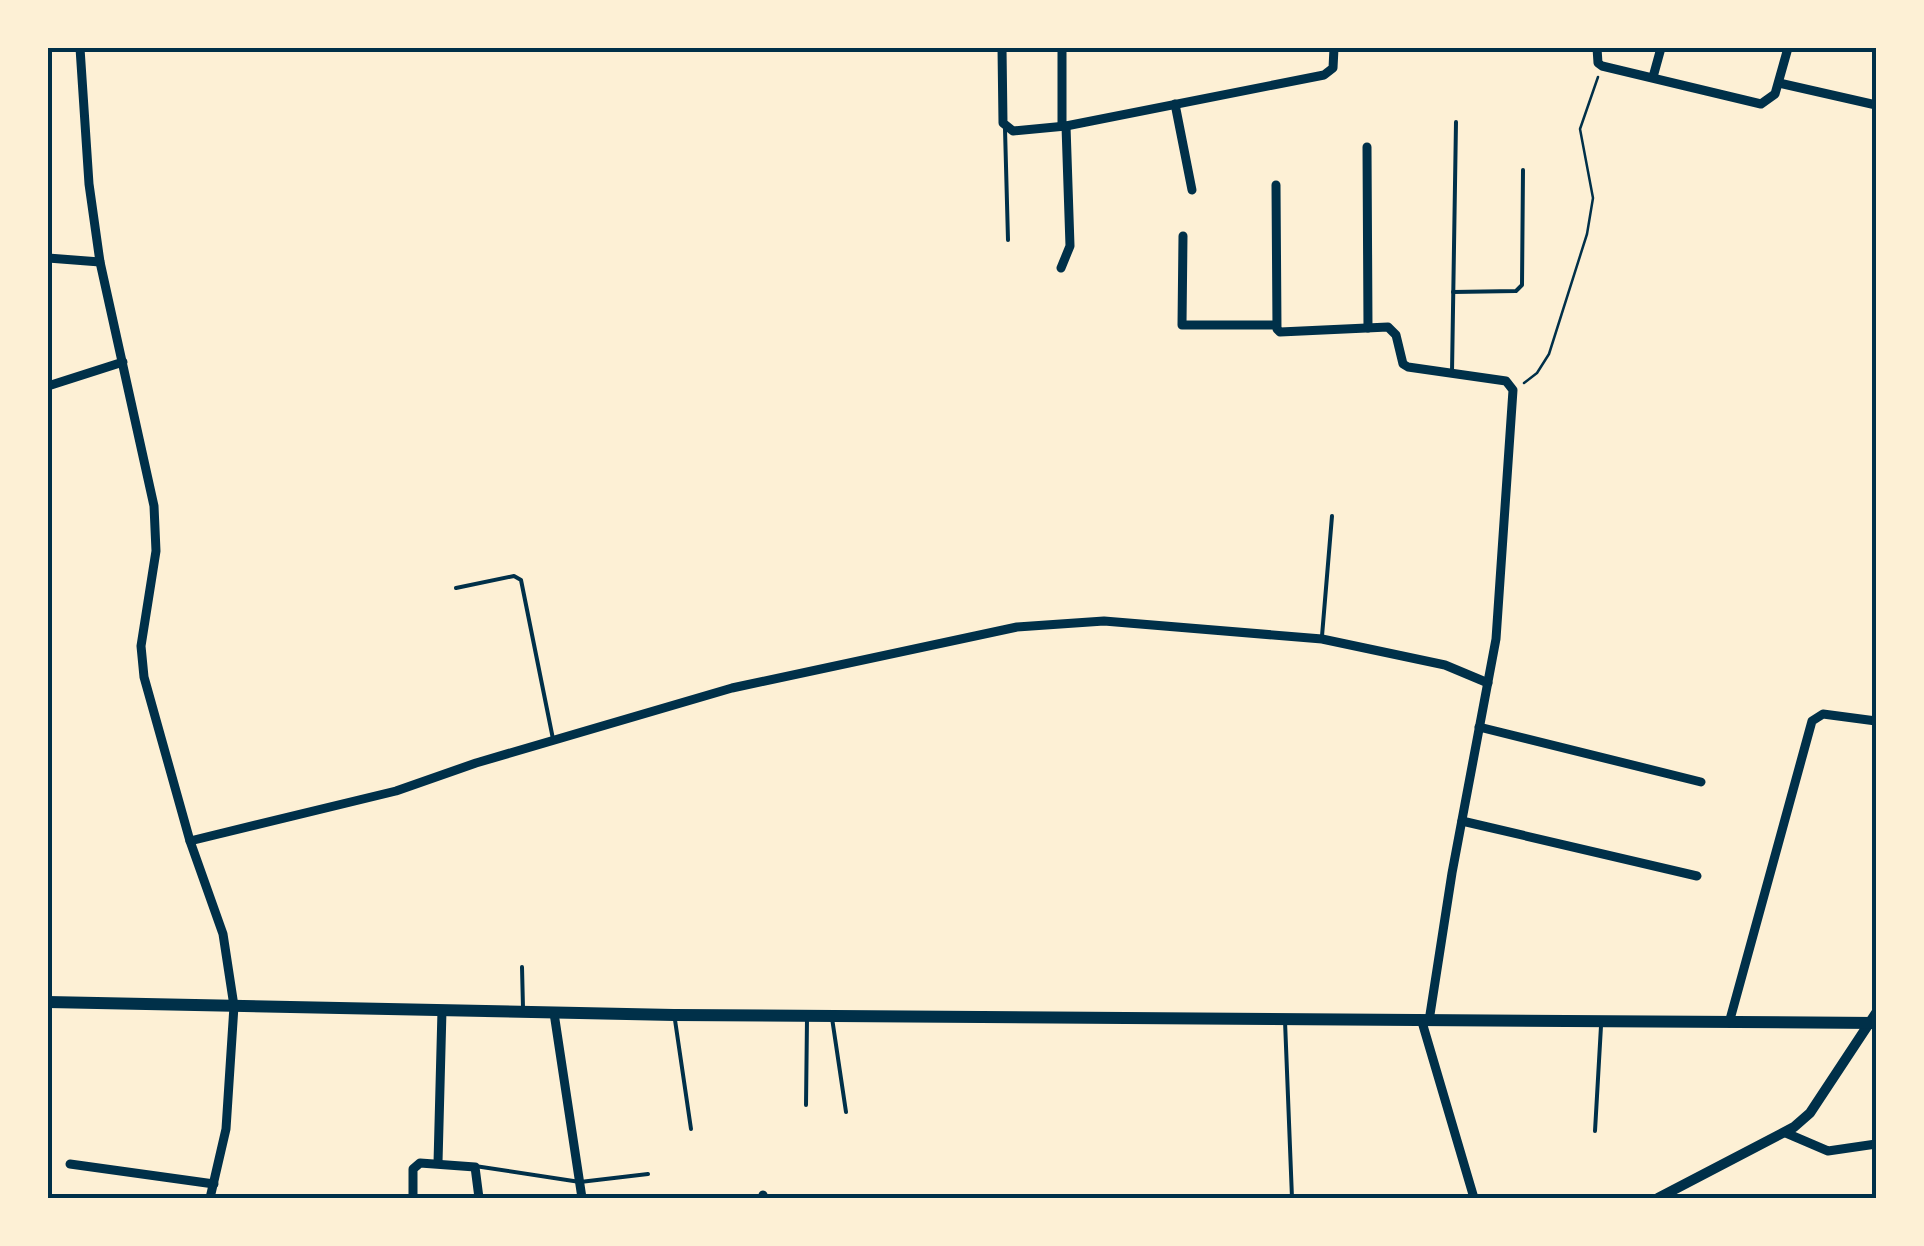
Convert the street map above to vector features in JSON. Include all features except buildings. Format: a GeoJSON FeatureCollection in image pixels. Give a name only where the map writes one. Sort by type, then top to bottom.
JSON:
{"type":"FeatureCollection","features":[{"type":"Feature","properties":{"kind":"main road"},"geometry":{"type":"LineString","coordinates":[[48,1002],[674,1015],[1425,1022],[1875,1020]]}},
{"type":"Feature","properties":{"kind":"street"},"geometry":{"type":"LineString","coordinates":[[80,48],[89,184],[100,262],[156,528],[142,664],[190,841],[224,934],[234,1006],[226,1129],[210,1198]]}},
{"type":"Feature","properties":{"kind":"street"},"geometry":{"type":"LineString","coordinates":[[1002,48],[1004,127],[1013,131],[1064,126],[1324,75],[1333,68],[1334,48]]}},
{"type":"Feature","properties":{"kind":"street"},"geometry":{"type":"LineString","coordinates":[[1060,268],[1070,246],[1062,48]]}},
{"type":"Feature","properties":{"kind":"street"},"geometry":{"type":"LineString","coordinates":[[1597,48],[1598,63],[1602,66],[1760,104],[1770,100],[1779,83],[1788,48]]}},
{"type":"Feature","properties":{"kind":"street"},"geometry":{"type":"LineString","coordinates":[[1653,77],[1661,48]]}},
{"type":"Feature","properties":{"kind":"street"},"geometry":{"type":"LineString","coordinates":[[1779,83],[1876,105]]}},
{"type":"Feature","properties":{"kind":"street"},"geometry":{"type":"LineString","coordinates":[[1175,104],[1192,190]]}},
{"type":"Feature","properties":{"kind":"street"},"geometry":{"type":"LineString","coordinates":[[1367,148],[1368,328]]}},
{"type":"Feature","properties":{"kind":"street"},"geometry":{"type":"LineString","coordinates":[[1276,185],[1275,325],[1280,332],[1393,330],[1403,364],[1506,381],[1512,390],[1497,626],[1425,1022],[1458,1155],[1474,1198]]}},
{"type":"Feature","properties":{"kind":"street"},"geometry":{"type":"LineString","coordinates":[[1183,236],[1182,325],[1275,325]]}},
{"type":"Feature","properties":{"kind":"street"},"geometry":{"type":"LineString","coordinates":[[48,258],[100,262]]}},
{"type":"Feature","properties":{"kind":"street"},"geometry":{"type":"LineString","coordinates":[[48,386],[123,362]]}},
{"type":"Feature","properties":{"kind":"street"},"geometry":{"type":"LineString","coordinates":[[190,841],[396,792],[476,763],[732,688],[1018,627],[1104,621],[1322,638],[1446,665],[1488,682]]}},
{"type":"Feature","properties":{"kind":"street"},"geometry":{"type":"LineString","coordinates":[[1729,1023],[1812,721],[1823,714],[1876,721]]}},
{"type":"Feature","properties":{"kind":"street"},"geometry":{"type":"LineString","coordinates":[[1479,726],[1701,782]]}},
{"type":"Feature","properties":{"kind":"street"},"geometry":{"type":"LineString","coordinates":[[1462,820],[1697,876]]}},
{"type":"Feature","properties":{"kind":"street"},"geometry":{"type":"LineString","coordinates":[[438,1164],[442,1010]]}},
{"type":"Feature","properties":{"kind":"street"},"geometry":{"type":"LineString","coordinates":[[554,1013],[582,1198]]}},
{"type":"Feature","properties":{"kind":"street"},"geometry":{"type":"LineString","coordinates":[[1658,1198],[1786,1133],[1810,1113],[1875,1020]]}},
{"type":"Feature","properties":{"kind":"street"},"geometry":{"type":"LineString","coordinates":[[1786,1133],[1834,1151],[1876,1144]]}},
{"type":"Feature","properties":{"kind":"street"},"geometry":{"type":"LineString","coordinates":[[70,1164],[214,1184]]}},
{"type":"Feature","properties":{"kind":"street"},"geometry":{"type":"LineString","coordinates":[[413,1198],[416,1165],[438,1164],[470,1165],[476,1173],[478,1198]]}},
{"type":"Feature","properties":{"kind":"lane"},"geometry":{"type":"LineString","coordinates":[[1452,374],[1456,122]]}},
{"type":"Feature","properties":{"kind":"lane"},"geometry":{"type":"LineString","coordinates":[[1004,127],[1008,240]]}},
{"type":"Feature","properties":{"kind":"lane"},"geometry":{"type":"LineString","coordinates":[[1454,292],[1516,291],[1522,285],[1523,170]]}},
{"type":"Feature","properties":{"kind":"lane"},"geometry":{"type":"LineString","coordinates":[[1322,638],[1332,516]]}},
{"type":"Feature","properties":{"kind":"lane"},"geometry":{"type":"LineString","coordinates":[[456,588],[514,576],[521,580],[553,740]]}},
{"type":"Feature","properties":{"kind":"lane"},"geometry":{"type":"LineString","coordinates":[[522,968],[522,1012]]}},
{"type":"Feature","properties":{"kind":"lane"},"geometry":{"type":"LineString","coordinates":[[674,1015],[691,1129]]}},
{"type":"Feature","properties":{"kind":"lane"},"geometry":{"type":"LineString","coordinates":[[806,1105],[807,1016]]}},
{"type":"Feature","properties":{"kind":"lane"},"geometry":{"type":"LineString","coordinates":[[832,1016],[846,1112]]}},
{"type":"Feature","properties":{"kind":"lane"},"geometry":{"type":"LineString","coordinates":[[1285,1021],[1292,1198]]}},
{"type":"Feature","properties":{"kind":"lane"},"geometry":{"type":"LineString","coordinates":[[1594,1131],[1601,1022]]}},
{"type":"Feature","properties":{"kind":"lane"},"geometry":{"type":"LineString","coordinates":[[470,1165],[580,1182],[648,1174]]}},
{"type":"Feature","properties":{"kind":"path"},"geometry":{"type":"LineString","coordinates":[[1512,390],[1530,380],[1549,354],[1588,234],[1593,198],[1580,129],[1602,66]]}}]}
